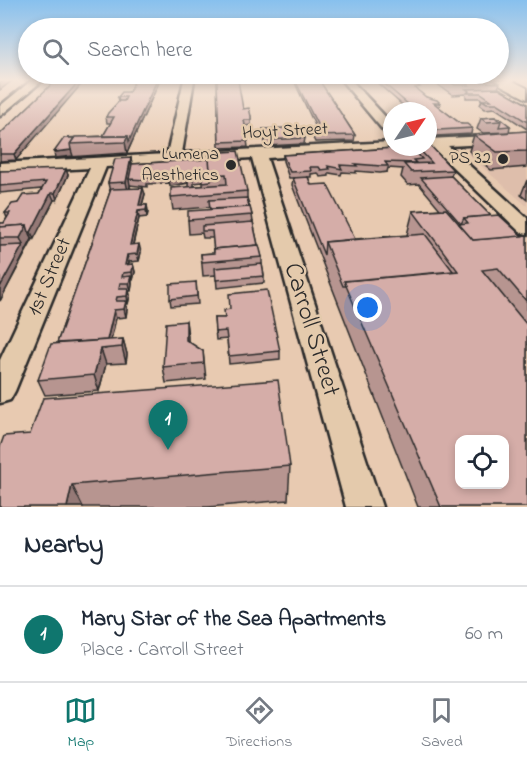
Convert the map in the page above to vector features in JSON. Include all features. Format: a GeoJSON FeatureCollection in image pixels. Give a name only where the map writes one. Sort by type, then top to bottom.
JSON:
{"type":"FeatureCollection","features":[{"type":"Feature","properties":{"kind":"street"},"geometry":{"type":"LineString","coordinates":[[174,158],[184,104]]}},
{"type":"Feature","properties":{"kind":"street"},"geometry":{"type":"LineString","coordinates":[[367,104],[383,122]]}},
{"type":"Feature","properties":{"kind":"street"},"geometry":{"type":"LineString","coordinates":[[437,143],[527,138]]}},
{"type":"Feature","properties":{"kind":"street","name":"Hoyt Street"},"geometry":{"type":"LineString","coordinates":[[0,168],[383,147]]}},
{"type":"Feature","properties":{"kind":"street"},"geometry":{"type":"LineString","coordinates":[[437,147],[527,228]]}},
{"type":"Feature","properties":{"kind":"street","name":"Carroll Street"},"geometry":{"type":"LineString","coordinates":[[258,154],[364,507]]}},
{"type":"Feature","properties":{"kind":"street","name":"1st Street"},"geometry":{"type":"LineString","coordinates":[[0,391],[100,162]]}},
{"type":"Feature","properties":{"kind":"shaded area"},"geometry":{"type":"Polygon","coordinates":[[[527,147],[527,206],[464,151],[527,147]]]}},
{"type":"Feature","properties":{"kind":"building"},"geometry":{"type":"Polygon","coordinates":[[[31,104],[59,104],[14,154],[0,154],[0,134],[31,104]]]}},
{"type":"Feature","properties":{"kind":"building"},"geometry":{"type":"Polygon","coordinates":[[[117,104],[146,104],[129,141],[128,136],[103,136],[114,117],[106,117],[117,104]]]}},
{"type":"Feature","properties":{"kind":"building"},"geometry":{"type":"Polygon","coordinates":[[[218,104],[242,104],[243,109],[249,108],[251,120],[244,120],[248,141],[219,142],[218,104]]]}},
{"type":"Feature","properties":{"kind":"building"},"geometry":{"type":"Polygon","coordinates":[[[307,104],[334,104],[355,135],[315,136],[313,132],[321,132],[307,104]]]}},
{"type":"Feature","properties":{"kind":"building"},"geometry":{"type":"Polygon","coordinates":[[[498,104],[527,104],[527,122],[498,104]]]}},
{"type":"Feature","properties":{"kind":"building"},"geometry":{"type":"Polygon","coordinates":[[[437,105],[461,124],[467,124],[472,128],[438,130],[437,105]]]}},
{"type":"Feature","properties":{"kind":"building"},"geometry":{"type":"Polygon","coordinates":[[[495,117],[501,121],[486,122],[481,118],[495,117]]]}},
{"type":"Feature","properties":{"kind":"building"},"geometry":{"type":"Polygon","coordinates":[[[500,118],[510,126],[499,127],[501,121],[497,119],[500,118]]]}},
{"type":"Feature","properties":{"kind":"building"},"geometry":{"type":"Polygon","coordinates":[[[284,128],[286,133],[302,133],[305,138],[266,140],[263,129],[284,128]]]}},
{"type":"Feature","properties":{"kind":"building"},"geometry":{"type":"Polygon","coordinates":[[[527,131],[527,151],[497,152],[474,135],[527,131]]]}},
{"type":"Feature","properties":{"kind":"building"},"geometry":{"type":"Polygon","coordinates":[[[128,136],[125,142],[70,144],[75,137],[128,136]]]}},
{"type":"Feature","properties":{"kind":"building"},"geometry":{"type":"Polygon","coordinates":[[[64,138],[74,138],[70,144],[71,150],[54,152],[64,138]]]}},
{"type":"Feature","properties":{"kind":"building"},"geometry":{"type":"Polygon","coordinates":[[[383,149],[383,156],[419,156],[422,159],[413,160],[416,163],[385,162],[388,166],[355,164],[357,166],[340,165],[342,169],[328,166],[330,169],[321,170],[319,167],[310,167],[311,171],[290,172],[283,155],[383,149]]]}},
{"type":"Feature","properties":{"kind":"building"},"geometry":{"type":"Polygon","coordinates":[[[238,151],[247,191],[171,197],[171,188],[227,184],[226,174],[210,175],[208,153],[238,151]]]}},
{"type":"Feature","properties":{"kind":"building"},"geometry":{"type":"Polygon","coordinates":[[[437,153],[453,170],[411,172],[404,164],[432,163],[425,156],[437,156],[437,153]]]}},
{"type":"Feature","properties":{"kind":"building"},"geometry":{"type":"Polygon","coordinates":[[[131,158],[126,182],[108,183],[115,159],[131,158]]]}},
{"type":"Feature","properties":{"kind":"building"},"geometry":{"type":"Polygon","coordinates":[[[209,159],[211,181],[203,182],[203,176],[193,176],[193,180],[188,180],[188,177],[169,180],[169,176],[146,178],[146,180],[129,179],[132,164],[209,159]]]}},
{"type":"Feature","properties":{"kind":"building"},"geometry":{"type":"Polygon","coordinates":[[[66,169],[55,193],[51,193],[31,232],[27,225],[0,227],[0,223],[4,223],[10,213],[5,213],[12,204],[18,203],[23,195],[39,194],[46,182],[0,186],[0,171],[66,169]]]}},
{"type":"Feature","properties":{"kind":"building"},"geometry":{"type":"Polygon","coordinates":[[[451,176],[491,216],[464,218],[461,224],[421,178],[451,176]]]}},
{"type":"Feature","properties":{"kind":"building"},"geometry":{"type":"Polygon","coordinates":[[[308,177],[311,185],[327,184],[355,239],[325,242],[324,255],[293,178],[308,177]]]}},
{"type":"Feature","properties":{"kind":"building"},"geometry":{"type":"Polygon","coordinates":[[[143,188],[139,205],[147,205],[146,210],[138,211],[130,245],[139,244],[137,254],[127,255],[125,265],[133,264],[132,272],[123,273],[122,277],[131,276],[129,283],[120,283],[119,288],[128,288],[127,296],[117,297],[116,301],[126,301],[124,309],[114,310],[107,340],[57,343],[111,189],[143,188]]]}},
{"type":"Feature","properties":{"kind":"building"},"geometry":{"type":"Polygon","coordinates":[[[247,198],[249,207],[210,209],[209,200],[247,198]]]}},
{"type":"Feature","properties":{"kind":"building"},"geometry":{"type":"Polygon","coordinates":[[[250,207],[252,215],[188,220],[188,211],[250,207]]]}},
{"type":"Feature","properties":{"kind":"building"},"geometry":{"type":"Polygon","coordinates":[[[446,209],[473,240],[527,235],[527,302],[498,268],[482,270],[527,325],[527,507],[441,507],[344,281],[458,271],[413,211],[446,209]]]}},
{"type":"Feature","properties":{"kind":"building"},"geometry":{"type":"Polygon","coordinates":[[[499,215],[522,236],[473,240],[459,224],[468,223],[464,218],[499,215]]]}},
{"type":"Feature","properties":{"kind":"building"},"geometry":{"type":"Polygon","coordinates":[[[253,222],[258,245],[214,249],[214,252],[212,231],[202,231],[202,226],[253,222]]]}},
{"type":"Feature","properties":{"kind":"building"},"geometry":{"type":"Polygon","coordinates":[[[27,225],[20,238],[0,238],[0,227],[27,225]]]}},
{"type":"Feature","properties":{"kind":"building"},"geometry":{"type":"Polygon","coordinates":[[[425,234],[453,271],[344,281],[346,286],[343,286],[325,242],[425,234]]]}},
{"type":"Feature","properties":{"kind":"building"},"geometry":{"type":"Polygon","coordinates":[[[23,245],[0,287],[0,246],[23,245]]]}},
{"type":"Feature","properties":{"kind":"building"},"geometry":{"type":"Polygon","coordinates":[[[259,245],[262,257],[202,262],[201,254],[214,253],[214,249],[259,245]]]}},
{"type":"Feature","properties":{"kind":"building"},"geometry":{"type":"Polygon","coordinates":[[[262,264],[264,276],[216,280],[215,268],[262,264]]]}},
{"type":"Feature","properties":{"kind":"building"},"geometry":{"type":"Polygon","coordinates":[[[196,282],[197,296],[170,299],[170,284],[196,282]]]}},
{"type":"Feature","properties":{"kind":"building"},"geometry":{"type":"Polygon","coordinates":[[[267,290],[280,351],[229,356],[226,331],[215,332],[214,318],[225,318],[224,310],[230,309],[229,294],[267,290]]]}},
{"type":"Feature","properties":{"kind":"building"},"geometry":{"type":"Polygon","coordinates":[[[186,321],[186,340],[203,351],[204,363],[163,367],[166,323],[186,321]]]}},
{"type":"Feature","properties":{"kind":"building"},"geometry":{"type":"Polygon","coordinates":[[[123,339],[122,347],[101,349],[94,375],[38,380],[51,344],[123,339]]]}},
{"type":"Feature","properties":{"kind":"building"},"geometry":{"type":"Polygon","coordinates":[[[278,380],[290,466],[72,485],[67,507],[0,507],[0,447],[4,436],[30,434],[43,398],[278,380]]]}},
{"type":"Feature","properties":{"kind":"place","name":"PS 32"},"geometry":{"type":"Point","coordinates":[503,159]}},
{"type":"Feature","properties":{"kind":"place","name":"Lumena Aesthetics"},"geometry":{"type":"Point","coordinates":[231,165]}},
{"type":"Feature","properties":{"kind":"place","name":"Mary Star of the Sea Apartments"},"geometry":{"type":"Point","coordinates":[168,450]}}]}
